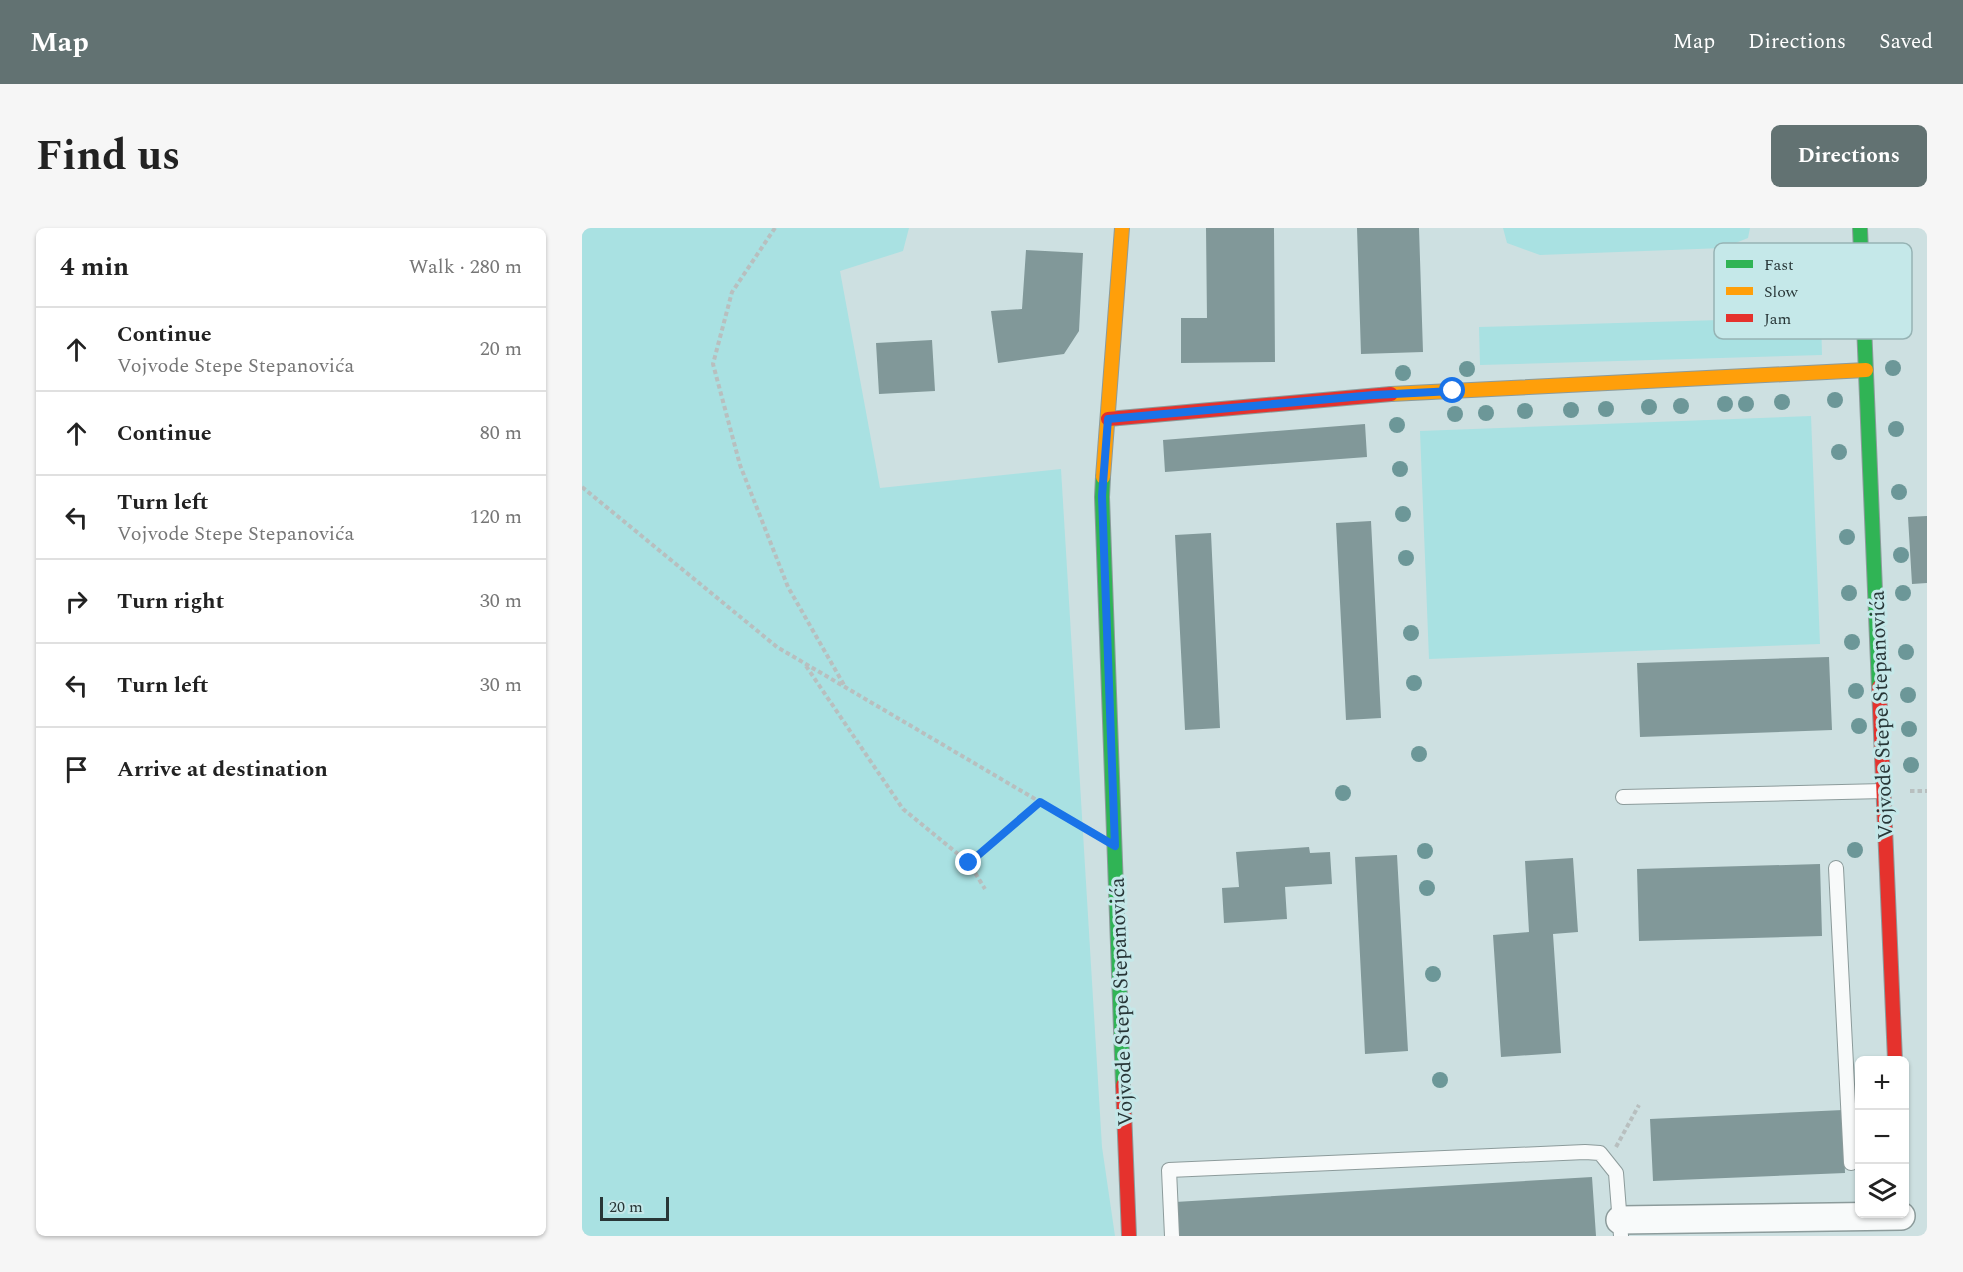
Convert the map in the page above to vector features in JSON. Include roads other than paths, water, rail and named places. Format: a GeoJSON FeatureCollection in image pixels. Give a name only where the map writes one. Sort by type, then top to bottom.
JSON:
{"type":"FeatureCollection","features":[{"type":"Feature","properties":{"kind":"street","name":"Vojvode Stepe Stepanovića"},"geometry":{"type":"LineString","coordinates":[[1122,228],[1102,496],[1130,1236]]}},
{"type":"Feature","properties":{"kind":"street","name":"Vojvode Stepe Stepanovića"},"geometry":{"type":"LineString","coordinates":[[1860,228],[1861,243]]}},
{"type":"Feature","properties":{"kind":"street","name":"Vojvode Stepe Stepanovića"},"geometry":{"type":"LineString","coordinates":[[1865,339],[1895,1056]]}},
{"type":"Feature","properties":{"kind":"street"},"geometry":{"type":"LineString","coordinates":[[1108,419],[1374,395],[1866,370]]}},
{"type":"Feature","properties":{"kind":"street"},"geometry":{"type":"LineString","coordinates":[[1620,1228],[1901,1222]]}},
{"type":"Feature","properties":{"kind":"lane"},"geometry":{"type":"LineString","coordinates":[[1623,797],[1884,791]]}},
{"type":"Feature","properties":{"kind":"lane"},"geometry":{"type":"LineString","coordinates":[[1836,868],[1851,1163]]}},
{"type":"Feature","properties":{"kind":"lane"},"geometry":{"type":"LineString","coordinates":[[1172,1236],[1169,1170],[1585,1152],[1600,1153],[1608,1160],[1616,1173],[1620,1228]]}}]}
